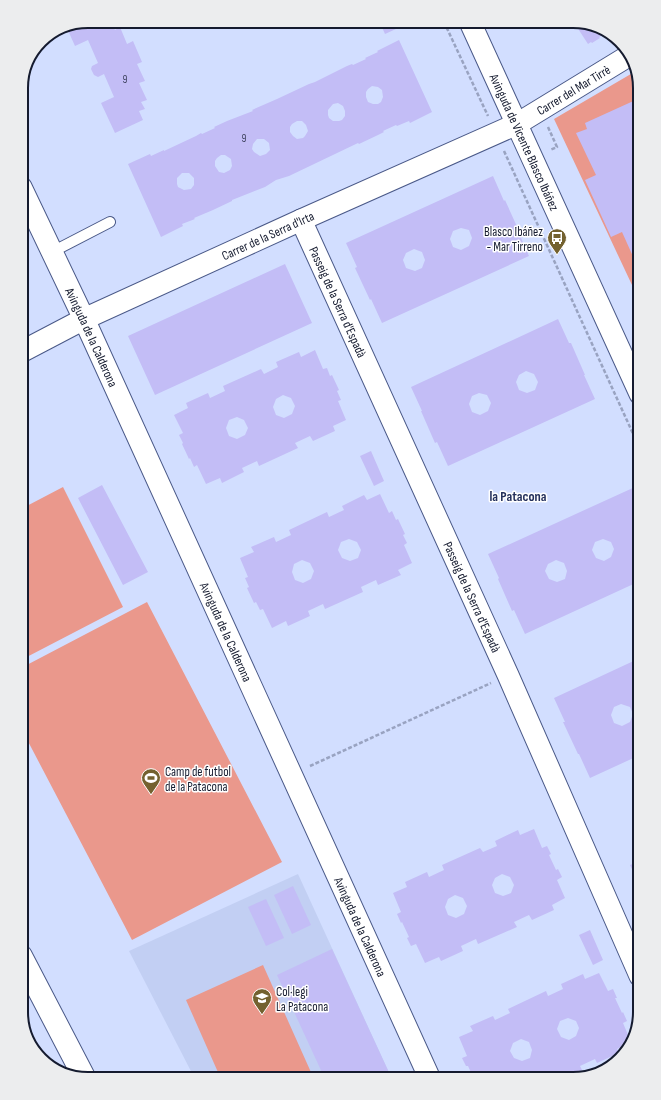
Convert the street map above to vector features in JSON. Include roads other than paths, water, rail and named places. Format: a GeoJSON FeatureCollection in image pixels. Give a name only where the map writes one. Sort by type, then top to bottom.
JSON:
{"type":"FeatureCollection","features":[{"type":"Feature","properties":{"kind":"main road"},"geometry":{"type":"LineString","coordinates":[[28,969],[81,1072]]}},
{"type":"Feature","properties":{"kind":"street","name":"Avinguda de Vicente Blasco Ibáñez"},"geometry":{"type":"LineString","coordinates":[[473,28],[633,379]]}},
{"type":"Feature","properties":{"kind":"street","name":"Carrer del Mar Tirrè"},"geometry":{"type":"LineString","coordinates":[[517,124],[625,58]]}},
{"type":"Feature","properties":{"kind":"street","name":"Carrer de la Serra d'Irta"},"geometry":{"type":"LineString","coordinates":[[28,348],[84,319],[517,124]]}},
{"type":"Feature","properties":{"kind":"street","name":"Avinguda de la Calderona"},"geometry":{"type":"LineString","coordinates":[[28,201],[84,319],[427,1072]]}},
{"type":"Feature","properties":{"kind":"street","name":"Passeig de la Serra d'Espadà"},"geometry":{"type":"LineString","coordinates":[[301,220],[508,676],[633,960]]}},
{"type":"Feature","properties":{"kind":"lane"},"geometry":{"type":"LineString","coordinates":[[52,252],[110,222]]}},
{"type":"Feature","properties":{"kind":"place","name":"Blasco Ibáñez - Mar Tirreno"},"geometry":{"type":"Point","coordinates":[557,255]}},
{"type":"Feature","properties":{"kind":"place","name":"Camp de futbol de la Patacona"},"geometry":{"type":"Point","coordinates":[151,795]}},
{"type":"Feature","properties":{"kind":"place","name":"Col·legi La Patacona"},"geometry":{"type":"Point","coordinates":[262,1015]}},
{"type":"Feature","properties":{"kind":"district","name":"la Patacona"},"geometry":{"type":"Point","coordinates":[518,496]}}]}
